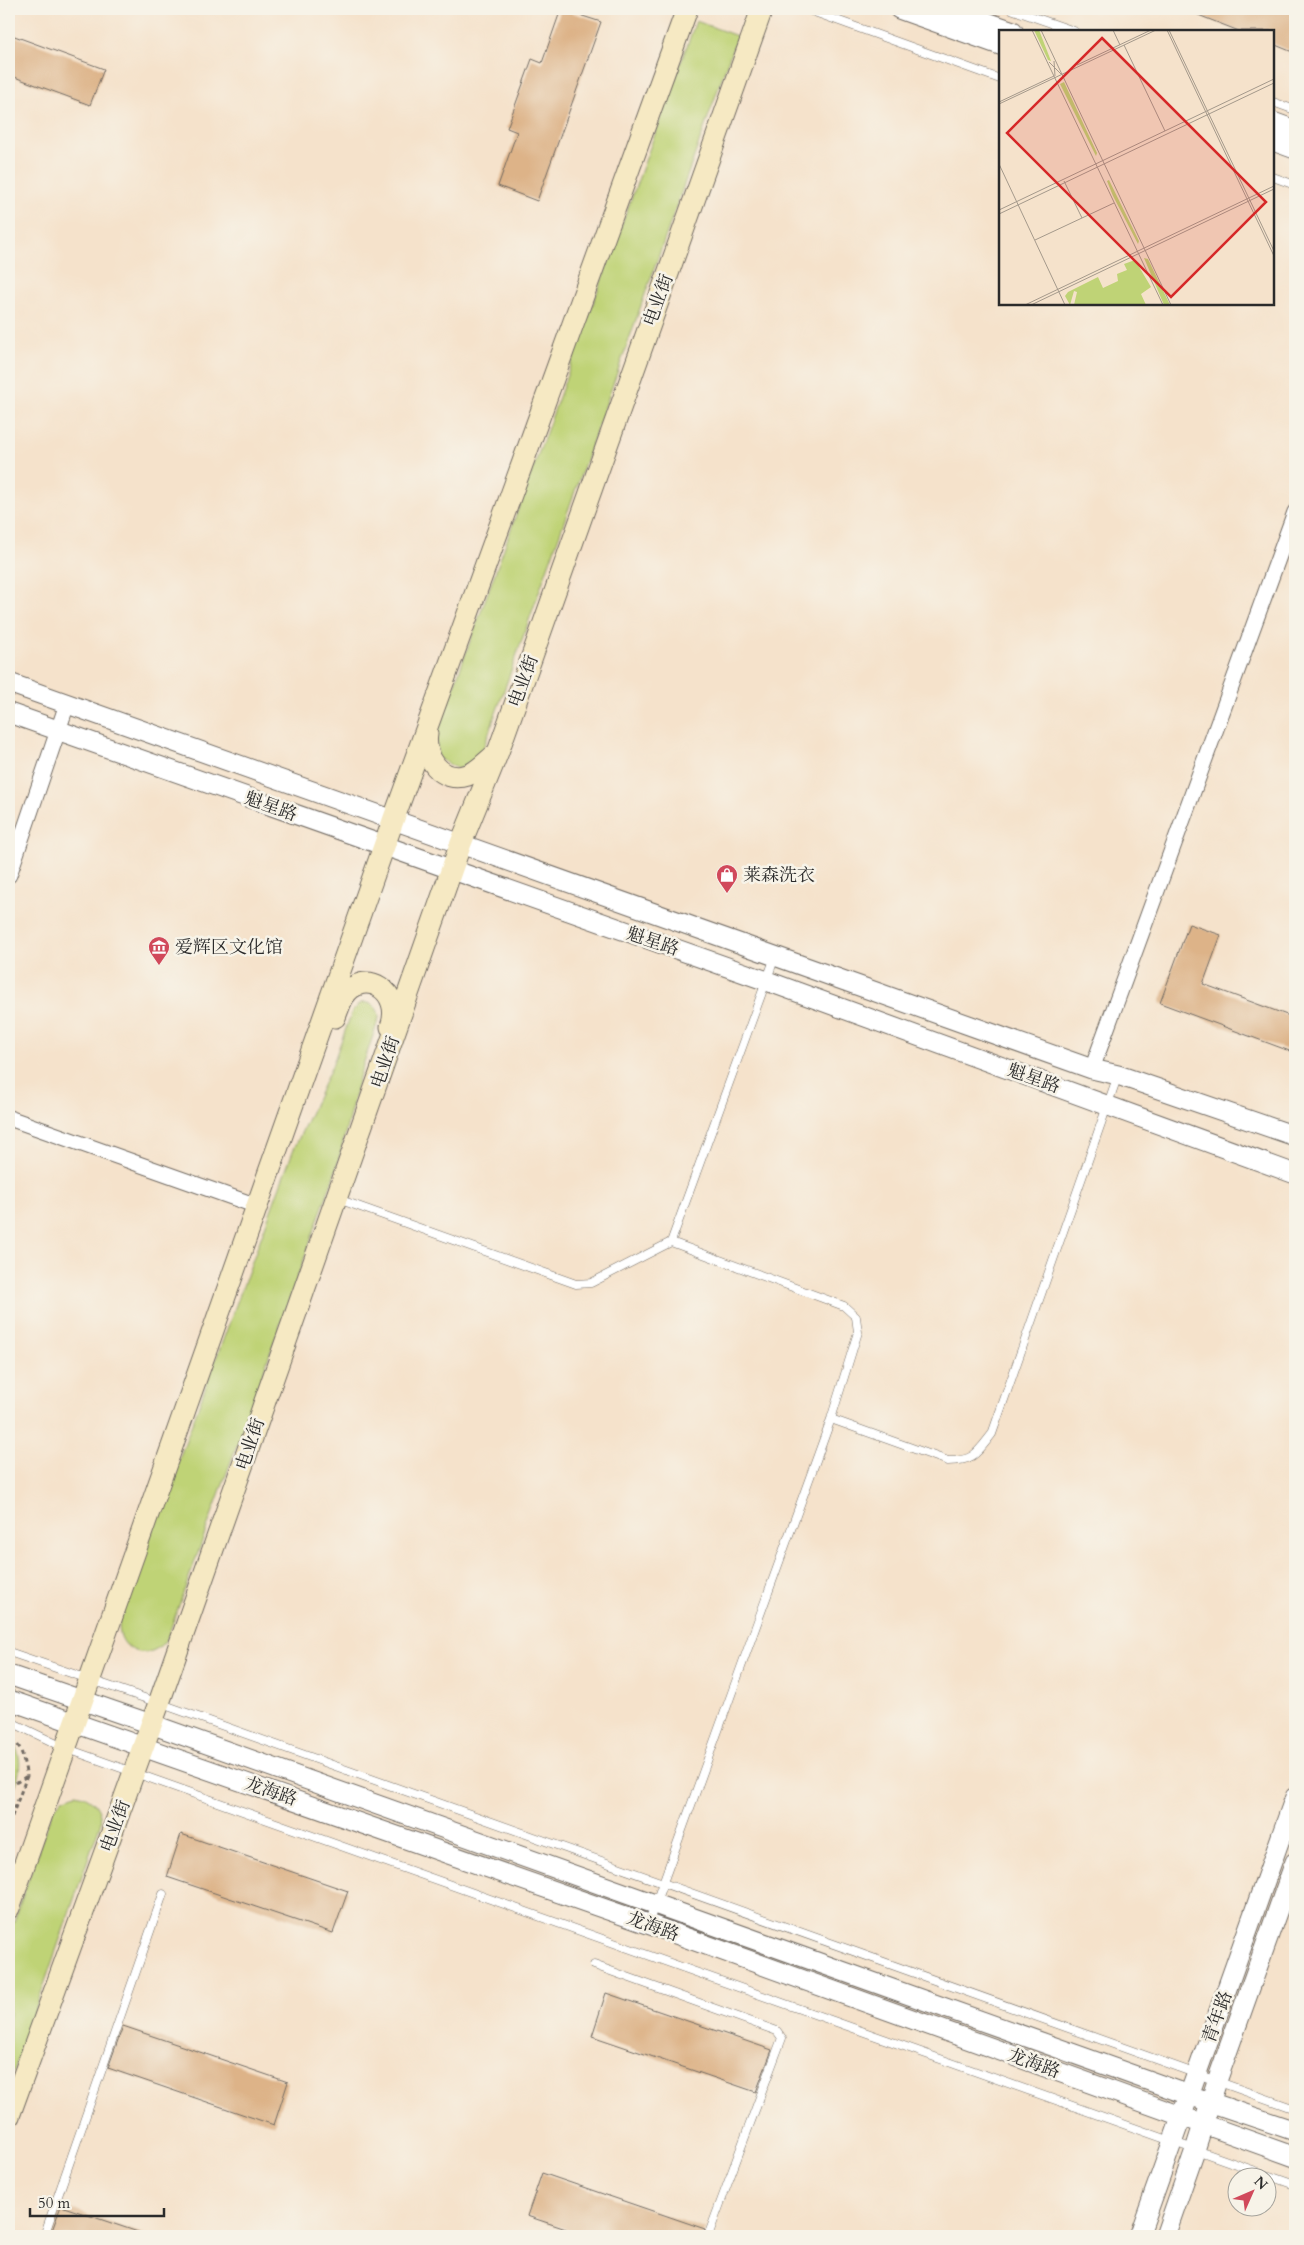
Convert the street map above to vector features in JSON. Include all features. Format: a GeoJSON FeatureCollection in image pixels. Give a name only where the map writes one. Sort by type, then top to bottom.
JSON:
{"type":"FeatureCollection","features":[{"type":"Feature","properties":{"kind":"main road"},"geometry":{"type":"LineString","coordinates":[[9,1908],[384,846],[687,9]]}},
{"type":"Feature","properties":{"kind":"main road","name":"电业街"},"geometry":{"type":"LineString","coordinates":[[9,2116],[159,1704],[461,843],[498,752],[762,9]]}},
{"type":"Feature","properties":{"kind":"main road"},"geometry":{"type":"LineString","coordinates":[[429,721],[426,751],[430,760],[446,774],[455,777],[470,774],[498,752]]}},
{"type":"Feature","properties":{"kind":"main road"},"geometry":{"type":"LineString","coordinates":[[292,1105],[318,1063],[344,995],[358,985],[374,985],[388,994],[395,1010],[394,1018],[373,1076],[363,1125]]}},
{"type":"Feature","properties":{"kind":"street"},"geometry":{"type":"LineString","coordinates":[[899,9],[999,45]]}},
{"type":"Feature","properties":{"kind":"street"},"geometry":{"type":"LineString","coordinates":[[949,9],[1010,30]]}},
{"type":"Feature","properties":{"kind":"street"},"geometry":{"type":"LineString","coordinates":[[1274,122],[1295,130]]}},
{"type":"Feature","properties":{"kind":"street"},"geometry":{"type":"LineString","coordinates":[[1274,141],[1295,149]]}},
{"type":"Feature","properties":{"kind":"street"},"geometry":{"type":"LineString","coordinates":[[1092,1069],[1295,512]]}},
{"type":"Feature","properties":{"kind":"street","name":"魁星路"},"geometry":{"type":"LineString","coordinates":[[9,683],[394,818],[775,958],[1092,1069],[1118,1075],[1295,1136]]}},
{"type":"Feature","properties":{"kind":"street"},"geometry":{"type":"LineString","coordinates":[[9,875],[68,704]]}},
{"type":"Feature","properties":{"kind":"street","name":"魁星路"},"geometry":{"type":"LineString","coordinates":[[9,712],[767,981],[1295,1174]]}},
{"type":"Feature","properties":{"kind":"street"},"geometry":{"type":"LineString","coordinates":[[9,1118],[257,1206]]}},
{"type":"Feature","properties":{"kind":"street","name":"龙海路"},"geometry":{"type":"LineString","coordinates":[[9,1676],[151,1724],[1189,2095],[1295,2131]]}},
{"type":"Feature","properties":{"kind":"street","name":"龙海路"},"geometry":{"type":"LineString","coordinates":[[9,1700],[648,1924],[1295,2157]]}},
{"type":"Feature","properties":{"kind":"street","name":"青年路"},"geometry":{"type":"LineString","coordinates":[[1139,2236],[1295,1797]]}},
{"type":"Feature","properties":{"kind":"street","name":"青年路"},"geometry":{"type":"LineString","coordinates":[[1165,2236],[1204,2125],[1217,2081],[1295,1862]]}},
{"type":"Feature","properties":{"kind":"lane"},"geometry":{"type":"LineString","coordinates":[[806,9],[999,79]]}},
{"type":"Feature","properties":{"kind":"lane"},"geometry":{"type":"LineString","coordinates":[[1011,9],[1071,30]]}},
{"type":"Feature","properties":{"kind":"lane"},"geometry":{"type":"LineString","coordinates":[[1274,102],[1295,110]]}},
{"type":"Feature","properties":{"kind":"lane"},"geometry":{"type":"LineString","coordinates":[[1274,177],[1295,185]]}},
{"type":"Feature","properties":{"kind":"lane"},"geometry":{"type":"LineString","coordinates":[[337,1199],[576,1284],[590,1283],[671,1242],[775,958]]}},
{"type":"Feature","properties":{"kind":"lane"},"geometry":{"type":"LineString","coordinates":[[831,1419],[948,1461],[964,1461],[976,1455],[992,1434],[1118,1075]]}},
{"type":"Feature","properties":{"kind":"lane"},"geometry":{"type":"LineString","coordinates":[[648,1924],[831,1419],[858,1332],[856,1318],[844,1306],[671,1242]]}},
{"type":"Feature","properties":{"kind":"lane"},"geometry":{"type":"LineString","coordinates":[[9,1652],[1295,2109]]}},
{"type":"Feature","properties":{"kind":"lane"},"geometry":{"type":"LineString","coordinates":[[9,1721],[65,1748],[1295,2186]]}},
{"type":"Feature","properties":{"kind":"lane"},"geometry":{"type":"LineString","coordinates":[[44,2236],[164,1894]]}},
{"type":"Feature","properties":{"kind":"lane"},"geometry":{"type":"LineString","coordinates":[[594,1965],[777,2031],[782,2038],[708,2236]]}},
{"type":"Feature","properties":{"kind":"path"},"geometry":{"type":"LineString","coordinates":[[9,1735],[16,1740],[21,1750],[27,1776],[9,1824]]}},
{"type":"Feature","properties":{"kind":"path"},"geometry":{"type":"LineString","coordinates":[[9,1786],[27,1776]]}},
{"type":"Feature","properties":{"kind":"green space"},"geometry":{"type":"Polygon","coordinates":[[[696,21],[737,36],[481,755],[477,761],[458,769],[438,758],[436,735],[696,21]]]}},
{"type":"Feature","properties":{"kind":"green space"},"geometry":{"type":"Polygon","coordinates":[[[361,1003],[372,1004],[378,1011],[379,1018],[360,1074],[336,1170],[168,1636],[153,1651],[135,1651],[128,1647],[122,1639],[119,1630],[120,1618],[293,1151],[332,1066],[352,1012],[361,1003]]]}},
{"type":"Feature","properties":{"kind":"green space"},"geometry":{"type":"Polygon","coordinates":[[[9,1740],[15,1747],[20,1762],[15,1788],[9,1803],[9,1740]]]}},
{"type":"Feature","properties":{"kind":"green space"},"geometry":{"type":"Polygon","coordinates":[[[76,1794],[87,1797],[94,1803],[99,1811],[101,1822],[9,2085],[9,1936],[52,1811],[62,1799],[76,1794]]]}},
{"type":"Feature","properties":{"kind":"building"},"geometry":{"type":"Polygon","coordinates":[[[561,9],[601,22],[537,201],[498,186],[517,132],[507,128],[532,59],[542,63],[561,9]]]}},
{"type":"Feature","properties":{"kind":"building"},"geometry":{"type":"Polygon","coordinates":[[[1183,9],[1295,9],[1295,53],[1274,44],[1274,30],[1236,30],[1183,9]]]}},
{"type":"Feature","properties":{"kind":"building"},"geometry":{"type":"Polygon","coordinates":[[[9,34],[104,69],[90,105],[9,75],[9,34]]]}},
{"type":"Feature","properties":{"kind":"building"},"geometry":{"type":"Polygon","coordinates":[[[1189,924],[1221,935],[1203,984],[1295,1018],[1295,1053],[1160,1003],[1189,924]]]}},
{"type":"Feature","properties":{"kind":"building"},"geometry":{"type":"Polygon","coordinates":[[[181,1834],[348,1891],[333,1933],[167,1877],[181,1834]]]}},
{"type":"Feature","properties":{"kind":"building"},"geometry":{"type":"Polygon","coordinates":[[[606,1993],[772,2050],[756,2092],[592,2036],[606,1993]]]}},
{"type":"Feature","properties":{"kind":"building"},"geometry":{"type":"Polygon","coordinates":[[[123,2026],[288,2082],[274,2125],[108,2068],[123,2026]]]}},
{"type":"Feature","properties":{"kind":"building"},"geometry":{"type":"Polygon","coordinates":[[[542,2173],[705,2229],[702,2236],[587,2236],[527,2216],[542,2173]]]}},
{"type":"Feature","properties":{"kind":"building"},"geometry":{"type":"Polygon","coordinates":[[[61,2206],[144,2234],[143,2236],[50,2236],[61,2206]]]}},
{"type":"Feature","properties":{"kind":"place","name":"莱森洗衣"},"geometry":{"type":"Point","coordinates":[727,894]}},
{"type":"Feature","properties":{"kind":"place","name":"爱辉区文化馆"},"geometry":{"type":"Point","coordinates":[159,966]}}]}
